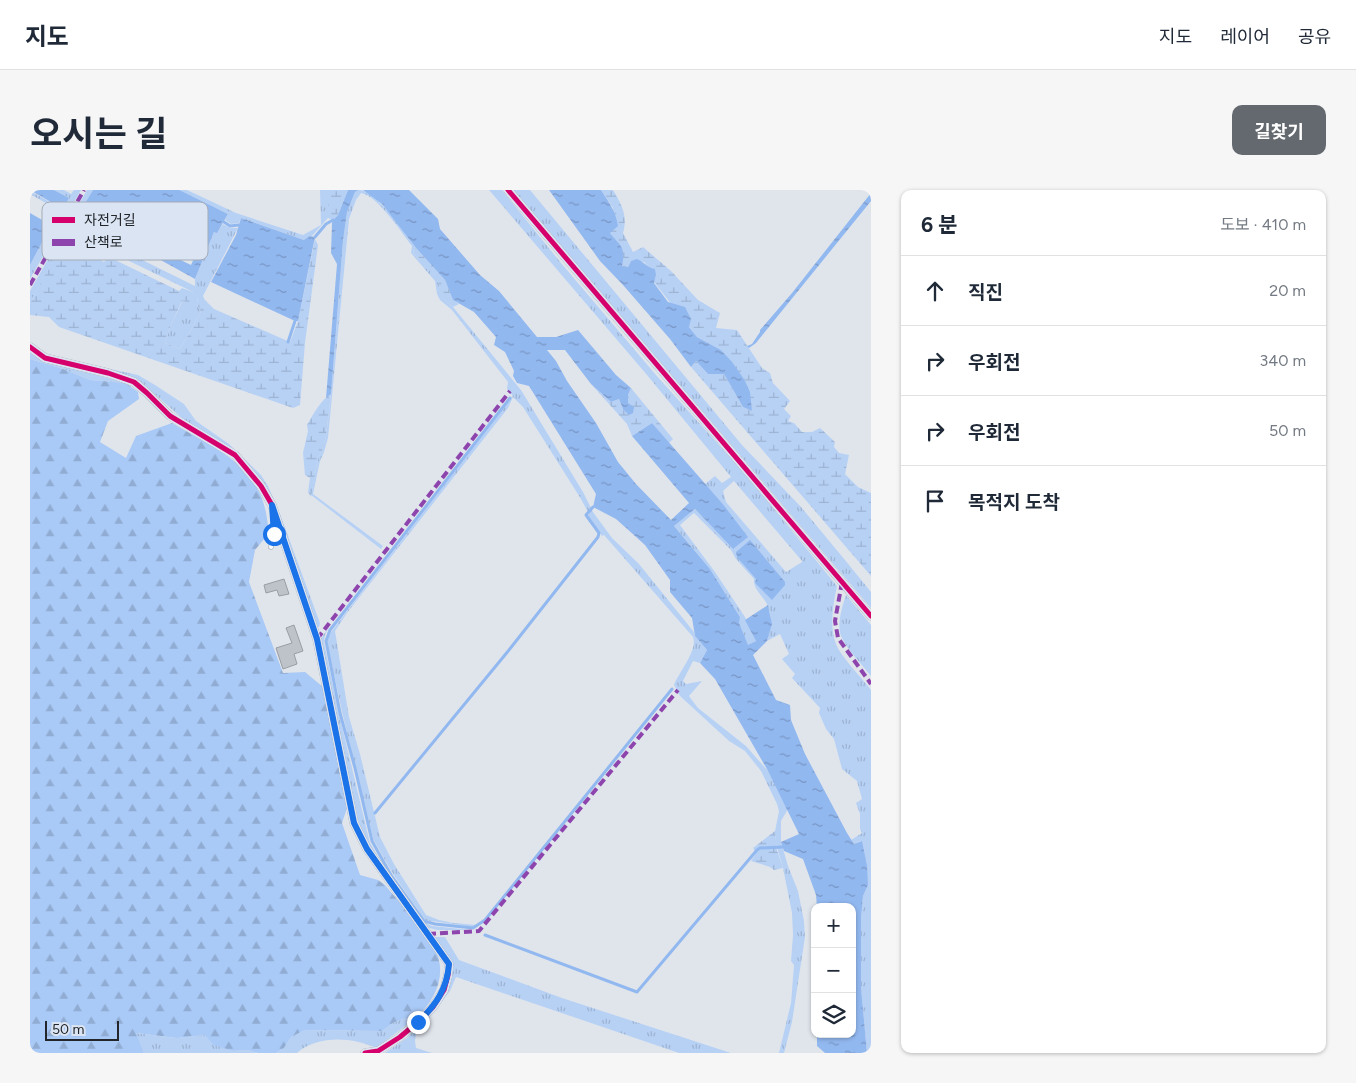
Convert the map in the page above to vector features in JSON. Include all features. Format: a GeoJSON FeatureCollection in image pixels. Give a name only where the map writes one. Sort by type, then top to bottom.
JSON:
{"type":"FeatureCollection","features":[{"type":"Feature","properties":{"kind":"street"},"geometry":{"type":"LineString","coordinates":[[508,190],[871,616]]}},
{"type":"Feature","properties":{"kind":"street"},"geometry":{"type":"LineString","coordinates":[[30,347],[44,358],[108,373],[134,382],[170,416],[235,455],[261,486],[272,505],[317,639],[354,823],[367,849],[449,964],[444,990],[434,1007],[400,1037],[378,1051],[365,1053]]}},
{"type":"Feature","properties":{"kind":"lane"},"geometry":{"type":"LineString","coordinates":[[271,547],[274,534],[272,505]]}},
{"type":"Feature","properties":{"kind":"green space"},"geometry":{"type":"Polygon","coordinates":[[[54,190],[64,190],[71,194],[74,190],[81,190],[74,202],[67,202],[69,198],[54,190]]]}},
{"type":"Feature","properties":{"kind":"green space"},"geometry":{"type":"Polygon","coordinates":[[[87,190],[93,190],[86,202],[80,202],[87,190]]]}},
{"type":"Feature","properties":{"kind":"green space"},"geometry":{"type":"Polygon","coordinates":[[[177,190],[187,190],[236,213],[303,235],[321,225],[320,190],[328,190],[328,218],[312,236],[304,240],[241,218],[239,223],[231,224],[225,220],[228,214],[208,205],[208,202],[202,202],[177,190]]]}},
{"type":"Feature","properties":{"kind":"green space"},"geometry":{"type":"Polygon","coordinates":[[[328,190],[348,190],[338,215],[333,220],[328,218],[328,190]]]}},
{"type":"Feature","properties":{"kind":"green space"},"geometry":{"type":"Polygon","coordinates":[[[359,190],[374,197],[398,223],[416,248],[413,253],[439,280],[441,292],[445,299],[521,390],[583,492],[593,512],[612,538],[639,564],[707,650],[700,663],[693,661],[683,681],[686,684],[702,681],[689,696],[698,708],[746,746],[768,771],[788,809],[781,821],[781,842],[798,891],[805,937],[792,1022],[784,1053],[779,1053],[791,1003],[794,965],[791,961],[792,913],[776,844],[775,831],[779,811],[777,804],[761,771],[745,751],[729,741],[680,696],[674,685],[691,654],[694,642],[693,637],[604,535],[602,536],[523,407],[513,397],[508,408],[347,613],[335,631],[349,717],[380,837],[394,864],[426,915],[453,923],[477,925],[473,927],[425,920],[393,874],[373,839],[342,712],[327,641],[328,636],[513,396],[507,389],[508,382],[452,310],[440,300],[435,281],[411,253],[412,246],[402,232],[382,207],[361,193],[356,200],[349,219],[328,438],[320,461],[313,494],[383,546],[381,549],[311,495],[318,458],[326,436],[347,212],[355,192],[359,190]]]}},
{"type":"Feature","properties":{"kind":"green space"},"geometry":{"type":"Polygon","coordinates":[[[489,190],[502,190],[656,375],[746,475],[837,586],[832,618],[833,635],[839,650],[871,690],[871,1053],[867,1053],[861,987],[861,919],[863,896],[868,885],[861,841],[854,844],[851,840],[862,833],[860,829],[860,814],[856,803],[862,799],[857,781],[842,769],[834,739],[826,729],[819,713],[820,708],[792,678],[795,674],[782,659],[789,654],[780,634],[767,641],[771,618],[770,613],[767,604],[755,586],[754,579],[736,559],[731,550],[694,513],[680,525],[745,617],[756,641],[748,646],[738,623],[740,617],[710,569],[674,526],[695,509],[733,549],[722,503],[705,484],[715,476],[722,483],[731,477],[647,375],[489,190]],[[734,481],[723,491],[726,502],[786,572],[802,561],[734,481]]]}},
{"type":"Feature","properties":{"kind":"green space"},"geometry":{"type":"Polygon","coordinates":[[[513,190],[530,190],[742,445],[801,507],[845,560],[871,592],[871,608],[513,190]]]}},
{"type":"Feature","properties":{"kind":"green space"},"geometry":{"type":"Polygon","coordinates":[[[601,190],[613,190],[619,201],[625,221],[623,233],[633,252],[643,247],[671,271],[698,300],[720,313],[716,328],[737,330],[762,368],[770,373],[773,383],[790,401],[784,409],[791,416],[788,421],[794,423],[802,432],[812,432],[820,428],[835,442],[834,447],[839,453],[849,455],[845,474],[858,487],[871,493],[871,576],[691,367],[696,361],[708,374],[724,374],[743,407],[752,411],[744,379],[721,350],[697,337],[654,282],[656,275],[644,262],[631,261],[628,267],[621,266],[621,248],[610,233],[613,208],[601,190]]]}},
{"type":"Feature","properties":{"kind":"green space"},"geometry":{"type":"Polygon","coordinates":[[[30,191],[50,202],[44,202],[30,194],[30,191]]]}},
{"type":"Feature","properties":{"kind":"green space"},"geometry":{"type":"Polygon","coordinates":[[[223,224],[230,228],[238,228],[203,296],[198,297],[197,304],[201,312],[180,349],[165,343],[170,327],[183,300],[193,292],[127,260],[142,260],[195,286],[195,279],[203,260],[208,260],[208,247],[214,232],[217,232],[223,224]]]}},
{"type":"Feature","properties":{"kind":"green space"},"geometry":{"type":"Polygon","coordinates":[[[315,239],[318,245],[305,343],[300,405],[293,408],[59,327],[49,317],[30,315],[30,303],[53,260],[100,260],[104,262],[106,260],[115,260],[179,291],[182,288],[193,292],[189,302],[182,301],[165,343],[180,349],[201,312],[197,304],[198,296],[203,296],[214,309],[290,342],[298,321],[315,239]]]}},
{"type":"Feature","properties":{"kind":"green space"},"geometry":{"type":"Polygon","coordinates":[[[42,242],[42,258],[30,279],[30,265],[42,242]]]}},
{"type":"Feature","properties":{"kind":"green space"},"geometry":{"type":"Polygon","coordinates":[[[416,248],[445,280],[453,300],[459,304],[453,307],[444,299],[438,280],[413,253],[416,248]]]}},
{"type":"Feature","properties":{"kind":"green space"},"geometry":{"type":"Polygon","coordinates":[[[47,260],[54,260],[30,303],[30,291],[47,260]]]}},
{"type":"Feature","properties":{"kind":"green space"},"geometry":{"type":"Polygon","coordinates":[[[30,353],[42,360],[126,383],[90,380],[30,359],[30,353]]]}},
{"type":"Feature","properties":{"kind":"green space"},"geometry":{"type":"Polygon","coordinates":[[[30,359],[90,380],[126,383],[138,392],[139,399],[108,421],[100,442],[126,458],[136,436],[172,423],[230,458],[249,477],[260,493],[269,533],[255,550],[249,582],[283,673],[305,672],[323,687],[347,808],[342,823],[360,875],[378,880],[385,885],[424,932],[439,960],[440,977],[438,985],[432,999],[416,1018],[405,1018],[393,1023],[382,1031],[305,1030],[291,1037],[284,1048],[276,1053],[258,1053],[248,1050],[233,1051],[214,1045],[205,1035],[177,1038],[136,1033],[144,1053],[30,1053],[30,359]]]}},
{"type":"Feature","properties":{"kind":"green space"},"geometry":{"type":"Polygon","coordinates":[[[64,359],[138,375],[155,385],[184,404],[196,421],[229,444],[261,475],[280,514],[320,623],[319,627],[316,627],[279,518],[251,468],[185,421],[140,381],[64,359]]]}},
{"type":"Feature","properties":{"kind":"green space"},"geometry":{"type":"Polygon","coordinates":[[[591,384],[611,402],[619,399],[623,409],[628,403],[628,395],[631,388],[673,439],[669,443],[652,423],[632,436],[627,424],[591,384]]]}},
{"type":"Feature","properties":{"kind":"green space"},"geometry":{"type":"Polygon","coordinates":[[[331,394],[326,436],[318,458],[311,497],[308,492],[310,478],[305,475],[303,453],[308,431],[307,425],[320,404],[331,394]]]}},
{"type":"Feature","properties":{"kind":"green space"},"geometry":{"type":"Polygon","coordinates":[[[846,595],[871,625],[871,676],[855,657],[840,633],[840,617],[846,595]]]}},
{"type":"Feature","properties":{"kind":"green space"},"geometry":{"type":"Polygon","coordinates":[[[329,627],[324,642],[370,843],[391,878],[424,922],[432,926],[471,930],[437,930],[426,927],[368,847],[358,820],[320,640],[329,627]]]}},
{"type":"Feature","properties":{"kind":"green space"},"geometry":{"type":"Polygon","coordinates":[[[775,831],[777,850],[783,868],[774,870],[751,861],[756,853],[753,848],[775,831]]]}},
{"type":"Feature","properties":{"kind":"green space"},"geometry":{"type":"Polygon","coordinates":[[[434,937],[445,937],[459,960],[562,998],[731,1053],[679,1053],[456,977],[450,991],[416,1035],[416,1048],[432,1053],[385,1053],[407,1038],[427,1018],[452,972],[434,937]]]}},
{"type":"Feature","properties":{"kind":"green space"},"geometry":{"type":"Polygon","coordinates":[[[405,1018],[416,1018],[376,1048],[367,1044],[335,1040],[315,1043],[297,1053],[276,1053],[284,1048],[291,1037],[305,1030],[382,1031],[393,1023],[405,1018]]]}},
{"type":"Feature","properties":{"kind":"green space"},"geometry":{"type":"Polygon","coordinates":[[[135,1033],[177,1038],[205,1035],[233,1051],[248,1050],[258,1053],[144,1053],[135,1033]]]}},
{"type":"Feature","properties":{"kind":"water"},"geometry":{"type":"Polygon","coordinates":[[[30,190],[54,190],[69,198],[67,202],[51,202],[30,190]]]}},
{"type":"Feature","properties":{"kind":"water"},"geometry":{"type":"Polygon","coordinates":[[[93,190],[179,190],[204,202],[86,202],[93,190]]]}},
{"type":"Feature","properties":{"kind":"water"},"geometry":{"type":"Polygon","coordinates":[[[348,190],[359,190],[355,192],[347,212],[331,394],[326,398],[337,264],[331,253],[332,223],[338,215],[348,190]]]}},
{"type":"Feature","properties":{"kind":"water"},"geometry":{"type":"Polygon","coordinates":[[[363,190],[409,190],[438,219],[440,229],[480,275],[499,291],[537,337],[556,337],[578,330],[616,375],[631,388],[628,395],[628,403],[634,407],[633,413],[629,415],[623,409],[619,399],[611,402],[591,384],[565,350],[547,350],[596,423],[618,462],[636,484],[671,520],[689,503],[632,436],[652,423],[722,503],[748,537],[733,549],[695,509],[674,526],[710,569],[740,617],[739,623],[748,645],[756,641],[745,620],[768,605],[772,624],[767,641],[753,655],[776,700],[790,705],[791,720],[805,754],[847,833],[854,844],[862,841],[867,866],[868,885],[863,896],[861,919],[861,987],[867,1053],[825,1053],[817,1046],[817,1038],[856,1038],[856,903],[817,903],[816,895],[803,859],[784,851],[781,842],[799,834],[768,771],[715,679],[700,663],[707,650],[695,636],[692,618],[670,592],[670,580],[645,545],[616,519],[593,507],[596,494],[529,386],[517,383],[513,376],[514,371],[505,352],[494,345],[496,337],[474,312],[453,300],[445,280],[416,248],[382,204],[363,190]]]}},
{"type":"Feature","properties":{"kind":"water"},"geometry":{"type":"Polygon","coordinates":[[[549,190],[601,190],[616,216],[618,226],[610,233],[622,248],[622,266],[628,267],[631,261],[637,259],[655,269],[654,283],[668,302],[685,307],[691,319],[689,327],[697,337],[721,350],[744,379],[750,392],[752,411],[743,407],[724,374],[708,374],[696,361],[691,367],[670,339],[600,261],[549,190]]]}},
{"type":"Feature","properties":{"kind":"water"},"geometry":{"type":"Polygon","coordinates":[[[871,193],[871,201],[756,343],[749,348],[747,346],[752,344],[760,330],[792,293],[871,193]]]}},
{"type":"Feature","properties":{"kind":"water"},"geometry":{"type":"Polygon","coordinates":[[[208,204],[228,214],[217,233],[214,232],[208,247],[208,204]]]}},
{"type":"Feature","properties":{"kind":"water"},"geometry":{"type":"Polygon","coordinates":[[[30,213],[42,220],[42,242],[30,265],[30,213]]]}},
{"type":"Feature","properties":{"kind":"water"},"geometry":{"type":"Polygon","coordinates":[[[241,218],[304,240],[309,236],[315,237],[298,321],[211,282],[236,235],[241,218]]]}},
{"type":"Feature","properties":{"kind":"water"},"geometry":{"type":"Polygon","coordinates":[[[161,260],[181,260],[191,265],[193,260],[203,260],[195,279],[161,260]]]}},
{"type":"Feature","properties":{"kind":"water"},"geometry":{"type":"Polygon","coordinates":[[[750,540],[785,582],[785,585],[772,600],[755,583],[756,579],[737,557],[736,552],[750,540]]]}},
{"type":"Feature","properties":{"kind":"building"},"geometry":{"type":"Polygon","coordinates":[[[284,579],[289,594],[279,596],[277,590],[266,593],[264,585],[284,579]]]}},
{"type":"Feature","properties":{"kind":"building"},"geometry":{"type":"Polygon","coordinates":[[[294,625],[303,651],[294,654],[297,664],[283,669],[276,648],[292,643],[286,628],[294,625]]]}},
{"type":"Feature","properties":{"kind":"waterway"},"geometry":{"type":"LineString","coordinates":[[315,237],[326,224],[333,220]]}},
{"type":"Feature","properties":{"kind":"waterway"},"geometry":{"type":"LineString","coordinates":[[224,222],[230,226],[239,225]]}},
{"type":"Feature","properties":{"kind":"waterway"},"geometry":{"type":"LineString","coordinates":[[288,342],[295,321]]}},
{"type":"Feature","properties":{"kind":"waterway"},"geometry":{"type":"LineString","coordinates":[[510,398],[330,630],[326,641],[340,713],[372,841],[391,875],[424,921],[473,928],[485,920],[672,689]]}},
{"type":"Feature","properties":{"kind":"waterway"},"geometry":{"type":"LineString","coordinates":[[375,813],[509,650],[598,537],[599,533],[586,515],[593,507]]}},
{"type":"Feature","properties":{"kind":"waterway"},"geometry":{"type":"LineString","coordinates":[[485,935],[637,992],[757,850],[760,848],[783,847]]}},
{"type":"Feature","properties":{"kind":"marked path"},"geometry":{"type":"LineString","coordinates":[[77,202],[84,190]]}},
{"type":"Feature","properties":{"kind":"marked path"},"geometry":{"type":"LineString","coordinates":[[30,285],[44,260]]}},
{"type":"Feature","properties":{"kind":"marked path"},"geometry":{"type":"LineString","coordinates":[[317,639],[510,391]]}},
{"type":"Feature","properties":{"kind":"marked path"},"geometry":{"type":"LineString","coordinates":[[842,582],[835,621],[838,638],[871,684]]}},
{"type":"Feature","properties":{"kind":"marked path"},"geometry":{"type":"LineString","coordinates":[[428,934],[479,931],[678,690]]}},
{"type":"Feature","properties":{"kind":"cycle path"},"geometry":{"type":"LineString","coordinates":[[508,190],[871,616]]}},
{"type":"Feature","properties":{"kind":"cycle path"},"geometry":{"type":"LineString","coordinates":[[30,347],[45,358],[108,373],[134,382],[170,416],[235,455],[261,486],[272,505],[317,639],[354,823],[367,849],[449,964],[444,990],[433,1007],[400,1037],[378,1051],[365,1053]]}},
{"type":"Feature","properties":{"kind":"route"},"geometry":{"type":"LineString","coordinates":[[274,534],[272,505],[317,639],[354,823],[367,849],[449,964],[444,990],[434,1007],[418,1022]]}}]}
